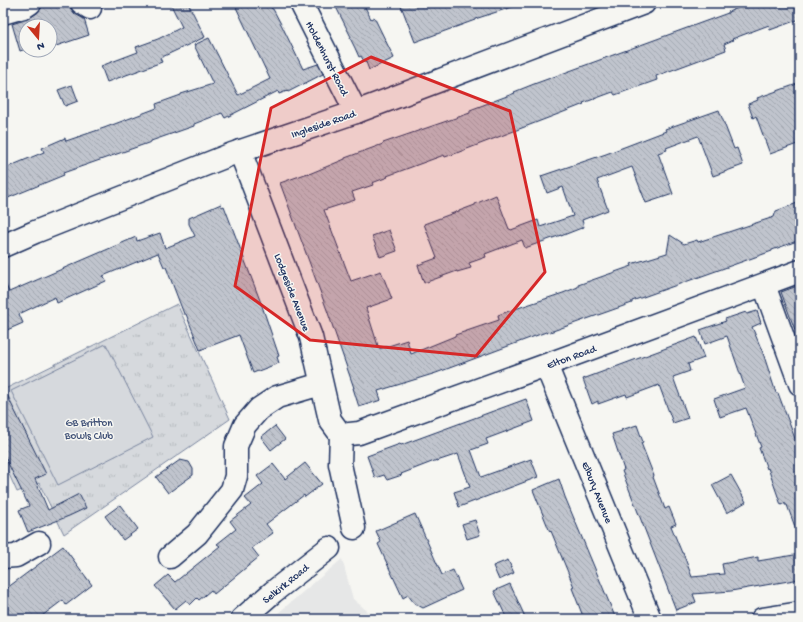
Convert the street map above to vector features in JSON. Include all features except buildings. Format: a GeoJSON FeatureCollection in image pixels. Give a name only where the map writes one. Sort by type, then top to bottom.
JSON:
{"type":"FeatureCollection","features":[{"type":"Feature","properties":{"kind":"street"},"geometry":{"type":"LineString","coordinates":[[3,13],[24,7],[30,3]]}},
{"type":"Feature","properties":{"kind":"street","name":"Holdenhurst Road"},"geometry":{"type":"LineString","coordinates":[[301,3],[356,112]]}},
{"type":"Feature","properties":{"kind":"street","name":"Ingleside Road"},"geometry":{"type":"LineString","coordinates":[[3,246],[240,151],[356,112],[644,3]]}},
{"type":"Feature","properties":{"kind":"street","name":"Lodgeside Avenue"},"geometry":{"type":"LineString","coordinates":[[240,151],[311,337],[330,420],[340,435]]}},
{"type":"Feature","properties":{"kind":"street","name":"Elton Road"},"geometry":{"type":"LineString","coordinates":[[340,435],[359,433],[800,271]]}},
{"type":"Feature","properties":{"kind":"street"},"geometry":{"type":"LineString","coordinates":[[764,285],[800,384]]}},
{"type":"Feature","properties":{"kind":"street","name":"Elbury Avenue"},"geometry":{"type":"LineString","coordinates":[[546,365],[650,619]]}},
{"type":"Feature","properties":{"kind":"street"},"geometry":{"type":"LineString","coordinates":[[170,557],[197,534],[232,490],[236,476],[236,446],[245,425],[249,420],[259,409],[277,397],[321,384]]}},
{"type":"Feature","properties":{"kind":"street"},"geometry":{"type":"LineString","coordinates":[[340,435],[340,464],[354,528]]}},
{"type":"Feature","properties":{"kind":"street"},"geometry":{"type":"LineString","coordinates":[[3,557],[16,556],[39,543]]}},
{"type":"Feature","properties":{"kind":"street","name":"Selkirk Road"},"geometry":{"type":"LineString","coordinates":[[242,619],[273,592],[329,548]]}},
{"type":"Feature","properties":{"kind":"street"},"geometry":{"type":"LineString","coordinates":[[762,619],[800,613]]}},
{"type":"Feature","properties":{"kind":"highlighted area"},"geometry":{"type":"Polygon","coordinates":[[[371,57],[510,111],[545,272],[476,356],[310,340],[235,286],[271,108],[371,57]]]}},
{"type":"Feature","properties":{"kind":"shaded area"},"geometry":{"type":"Polygon","coordinates":[[[342,559],[353,599],[377,619],[271,619],[342,559]]]}},
{"type":"Feature","properties":{"kind":"green space","name":"GB Britton Bowls Club"},"geometry":{"type":"Polygon","coordinates":[[[177,304],[230,419],[64,534],[39,483],[17,492],[3,461],[3,405],[11,402],[5,389],[177,304]]]}},
{"type":"Feature","properties":{"kind":"green space"},"geometry":{"type":"Polygon","coordinates":[[[106,344],[153,437],[58,485],[11,391],[106,344]]]}}]}
